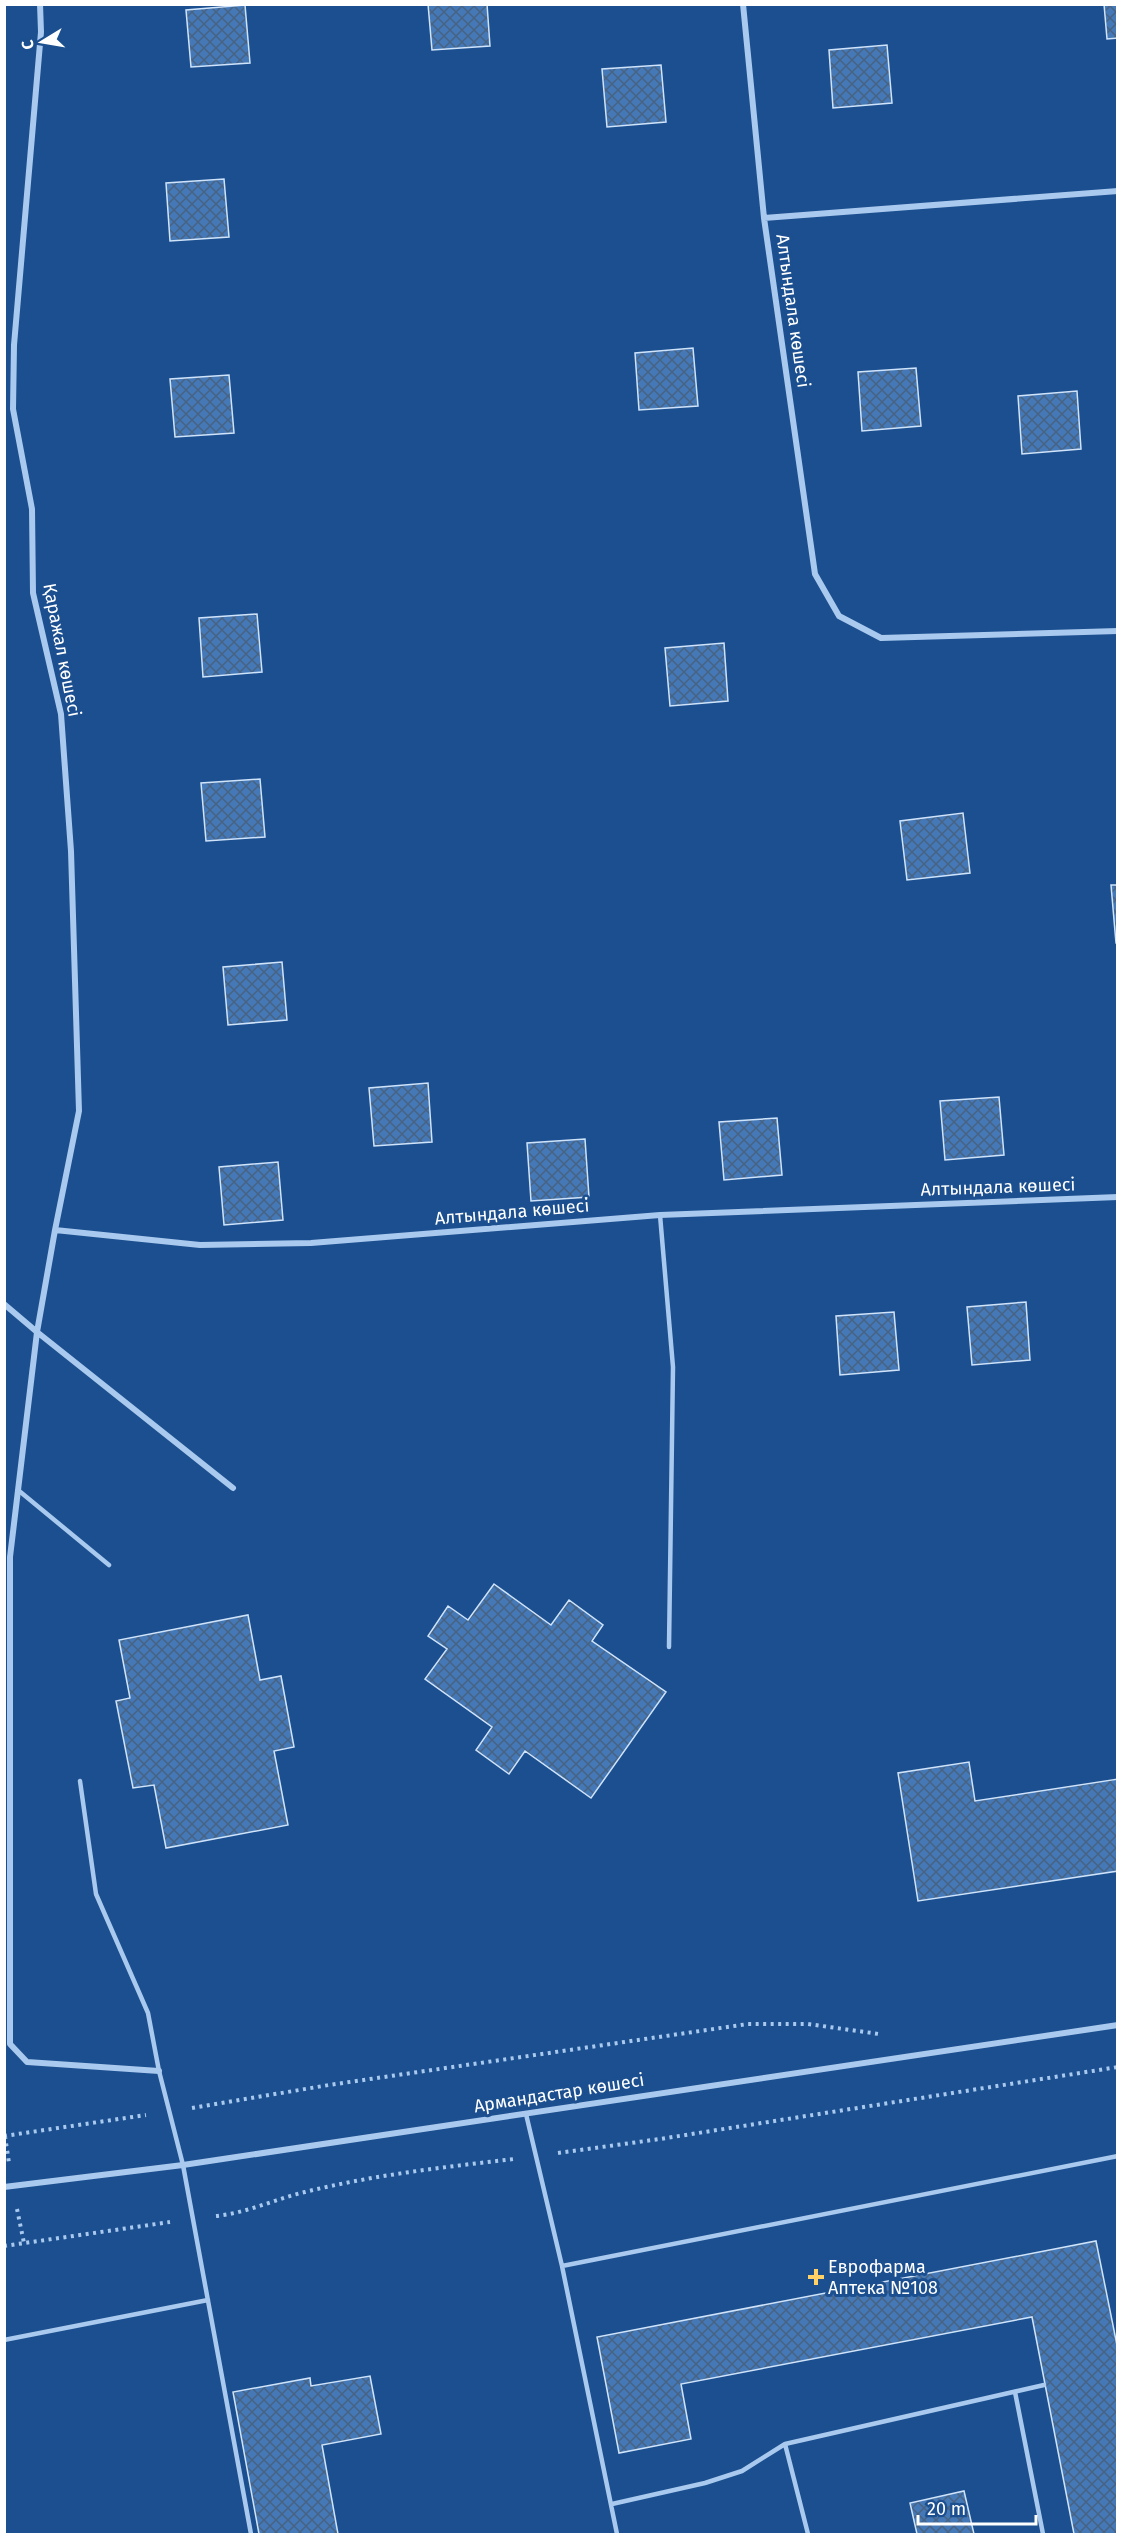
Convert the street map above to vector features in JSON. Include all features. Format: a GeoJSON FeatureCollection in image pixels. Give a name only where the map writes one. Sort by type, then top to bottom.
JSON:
{"type":"FeatureCollection","features":[{"type":"Feature","properties":{"kind":"street","name":"Қаражал көшесі"},"geometry":{"type":"LineString","coordinates":[[40,4],[41,32],[14,345],[13,409],[32,509],[33,593],[61,714],[71,851],[79,1111],[55,1230]]}},
{"type":"Feature","properties":{"kind":"street","name":"Алтындала көшесі"},"geometry":{"type":"LineString","coordinates":[[743,4],[764,218],[815,574],[839,615],[881,638],[1118,631]]}},
{"type":"Feature","properties":{"kind":"street"},"geometry":{"type":"LineString","coordinates":[[764,218],[1118,191]]}},
{"type":"Feature","properties":{"kind":"street","name":"Алтындала көшесі"},"geometry":{"type":"LineString","coordinates":[[55,1230],[200,1245],[300,1244],[660,1215],[1118,1197]]}},
{"type":"Feature","properties":{"kind":"street"},"geometry":{"type":"LineString","coordinates":[[55,1230],[37,1332],[10,1557],[10,2044],[27,2062],[159,2070]]}},
{"type":"Feature","properties":{"kind":"street"},"geometry":{"type":"LineString","coordinates":[[4,1304],[233,1488]]}},
{"type":"Feature","properties":{"kind":"street","name":"Армандастар көшесі"},"geometry":{"type":"LineString","coordinates":[[4,2187],[183,2165],[1118,2025]]}},
{"type":"Feature","properties":{"kind":"lane"},"geometry":{"type":"LineString","coordinates":[[660,1215],[673,1367],[669,1647]]}},
{"type":"Feature","properties":{"kind":"lane"},"geometry":{"type":"LineString","coordinates":[[18,1491],[109,1565]]}},
{"type":"Feature","properties":{"kind":"lane"},"geometry":{"type":"LineString","coordinates":[[80,1781],[96,1894],[148,2013],[159,2070],[183,2165],[251,2535]]}},
{"type":"Feature","properties":{"kind":"lane"},"geometry":{"type":"LineString","coordinates":[[526,2114],[562,2266],[617,2535]]}},
{"type":"Feature","properties":{"kind":"lane"},"geometry":{"type":"LineString","coordinates":[[562,2266],[1118,2156]]}},
{"type":"Feature","properties":{"kind":"lane"},"geometry":{"type":"LineString","coordinates":[[4,2340],[208,2300]]}},
{"type":"Feature","properties":{"kind":"lane"},"geometry":{"type":"LineString","coordinates":[[612,2504],[705,2483],[742,2471],[786,2444],[1044,2385]]}},
{"type":"Feature","properties":{"kind":"lane"},"geometry":{"type":"LineString","coordinates":[[1015,2392],[1043,2535]]}},
{"type":"Feature","properties":{"kind":"lane"},"geometry":{"type":"LineString","coordinates":[[786,2444],[808,2535]]}},
{"type":"Feature","properties":{"kind":"path"},"geometry":{"type":"LineString","coordinates":[[4,2136],[169,2112],[329,2085],[748,2024],[808,2024],[878,2035],[889,2033]]}},
{"type":"Feature","properties":{"kind":"building"},"geometry":{"type":"Polygon","coordinates":[[[428,4],[487,4],[490,46],[432,50],[428,4]]]}},
{"type":"Feature","properties":{"kind":"building"},"geometry":{"type":"Polygon","coordinates":[[[1104,4],[1118,4],[1118,38],[1107,39],[1104,4]]]}},
{"type":"Feature","properties":{"kind":"building"},"geometry":{"type":"Polygon","coordinates":[[[245,5],[250,63],[191,67],[186,10],[245,5]]]}},
{"type":"Feature","properties":{"kind":"building"},"geometry":{"type":"Polygon","coordinates":[[[887,45],[892,103],[833,108],[829,50],[887,45]]]}},
{"type":"Feature","properties":{"kind":"building"},"geometry":{"type":"Polygon","coordinates":[[[661,65],[666,122],[607,127],[602,69],[661,65]]]}},
{"type":"Feature","properties":{"kind":"building"},"geometry":{"type":"Polygon","coordinates":[[[224,179],[229,237],[170,241],[166,183],[224,179]]]}},
{"type":"Feature","properties":{"kind":"building"},"geometry":{"type":"Polygon","coordinates":[[[693,348],[698,406],[639,410],[635,353],[693,348]]]}},
{"type":"Feature","properties":{"kind":"building"},"geometry":{"type":"Polygon","coordinates":[[[916,368],[921,426],[862,431],[858,372],[916,368]]]}},
{"type":"Feature","properties":{"kind":"building"},"geometry":{"type":"Polygon","coordinates":[[[229,375],[234,433],[175,437],[170,379],[229,375]]]}},
{"type":"Feature","properties":{"kind":"building"},"geometry":{"type":"Polygon","coordinates":[[[1077,391],[1081,449],[1022,454],[1018,396],[1077,391]]]}},
{"type":"Feature","properties":{"kind":"building"},"geometry":{"type":"Polygon","coordinates":[[[257,614],[262,672],[203,677],[199,618],[257,614]]]}},
{"type":"Feature","properties":{"kind":"building"},"geometry":{"type":"Polygon","coordinates":[[[724,643],[728,701],[670,706],[665,648],[724,643]]]}},
{"type":"Feature","properties":{"kind":"building"},"geometry":{"type":"Polygon","coordinates":[[[260,779],[265,837],[206,841],[201,783],[260,779]]]}},
{"type":"Feature","properties":{"kind":"building"},"geometry":{"type":"Polygon","coordinates":[[[963,813],[970,873],[907,880],[900,821],[963,813]]]}},
{"type":"Feature","properties":{"kind":"building"},"geometry":{"type":"Polygon","coordinates":[[[1111,885],[1118,885],[1118,943],[1116,943],[1111,885]]]}},
{"type":"Feature","properties":{"kind":"building"},"geometry":{"type":"Polygon","coordinates":[[[282,962],[287,1020],[228,1025],[223,967],[282,962]]]}},
{"type":"Feature","properties":{"kind":"building"},"geometry":{"type":"Polygon","coordinates":[[[428,1083],[432,1142],[374,1146],[369,1088],[428,1083]]]}},
{"type":"Feature","properties":{"kind":"building"},"geometry":{"type":"Polygon","coordinates":[[[999,1097],[1004,1155],[945,1160],[940,1101],[999,1097]]]}},
{"type":"Feature","properties":{"kind":"building"},"geometry":{"type":"Polygon","coordinates":[[[777,1118],[782,1175],[724,1180],[719,1122],[777,1118]]]}},
{"type":"Feature","properties":{"kind":"building"},"geometry":{"type":"Polygon","coordinates":[[[585,1139],[589,1197],[531,1201],[527,1143],[585,1139]]]}},
{"type":"Feature","properties":{"kind":"building"},"geometry":{"type":"Polygon","coordinates":[[[278,1162],[283,1220],[224,1225],[219,1167],[278,1162]]]}},
{"type":"Feature","properties":{"kind":"building"},"geometry":{"type":"Polygon","coordinates":[[[1026,1302],[1030,1360],[972,1365],[967,1307],[1026,1302]]]}},
{"type":"Feature","properties":{"kind":"building"},"geometry":{"type":"Polygon","coordinates":[[[894,1312],[899,1370],[840,1375],[836,1316],[894,1312]]]}},
{"type":"Feature","properties":{"kind":"building"},"geometry":{"type":"Polygon","coordinates":[[[494,1584],[551,1625],[569,1600],[603,1625],[592,1641],[666,1692],[591,1798],[525,1751],[509,1774],[476,1750],[492,1727],[425,1679],[447,1649],[428,1636],[448,1606],[468,1620],[494,1584]]]}},
{"type":"Feature","properties":{"kind":"building"},"geometry":{"type":"Polygon","coordinates":[[[248,1615],[260,1680],[281,1676],[294,1747],[274,1751],[288,1825],[166,1848],[154,1785],[133,1788],[116,1701],[130,1698],[119,1640],[248,1615]]]}},
{"type":"Feature","properties":{"kind":"building"},"geometry":{"type":"Polygon","coordinates":[[[969,1762],[975,1801],[1118,1779],[1118,1871],[918,1901],[898,1773],[969,1762]]]}},
{"type":"Feature","properties":{"kind":"building"},"geometry":{"type":"Polygon","coordinates":[[[1096,2241],[1118,2350],[1118,2534],[1074,2534],[1032,2317],[681,2384],[691,2439],[619,2453],[597,2337],[1096,2241]]]}},
{"type":"Feature","properties":{"kind":"building"},"geometry":{"type":"Polygon","coordinates":[[[370,2376],[381,2434],[322,2445],[338,2534],[259,2534],[233,2392],[310,2378],[311,2386],[370,2376]]]}},
{"type":"Feature","properties":{"kind":"building"},"geometry":{"type":"Polygon","coordinates":[[[964,2491],[974,2534],[917,2534],[910,2503],[964,2491]]]}},
{"type":"Feature","properties":{"kind":"place","name":"Еврофарма Аптека №108"},"geometry":{"type":"Point","coordinates":[816,2277]}}]}
